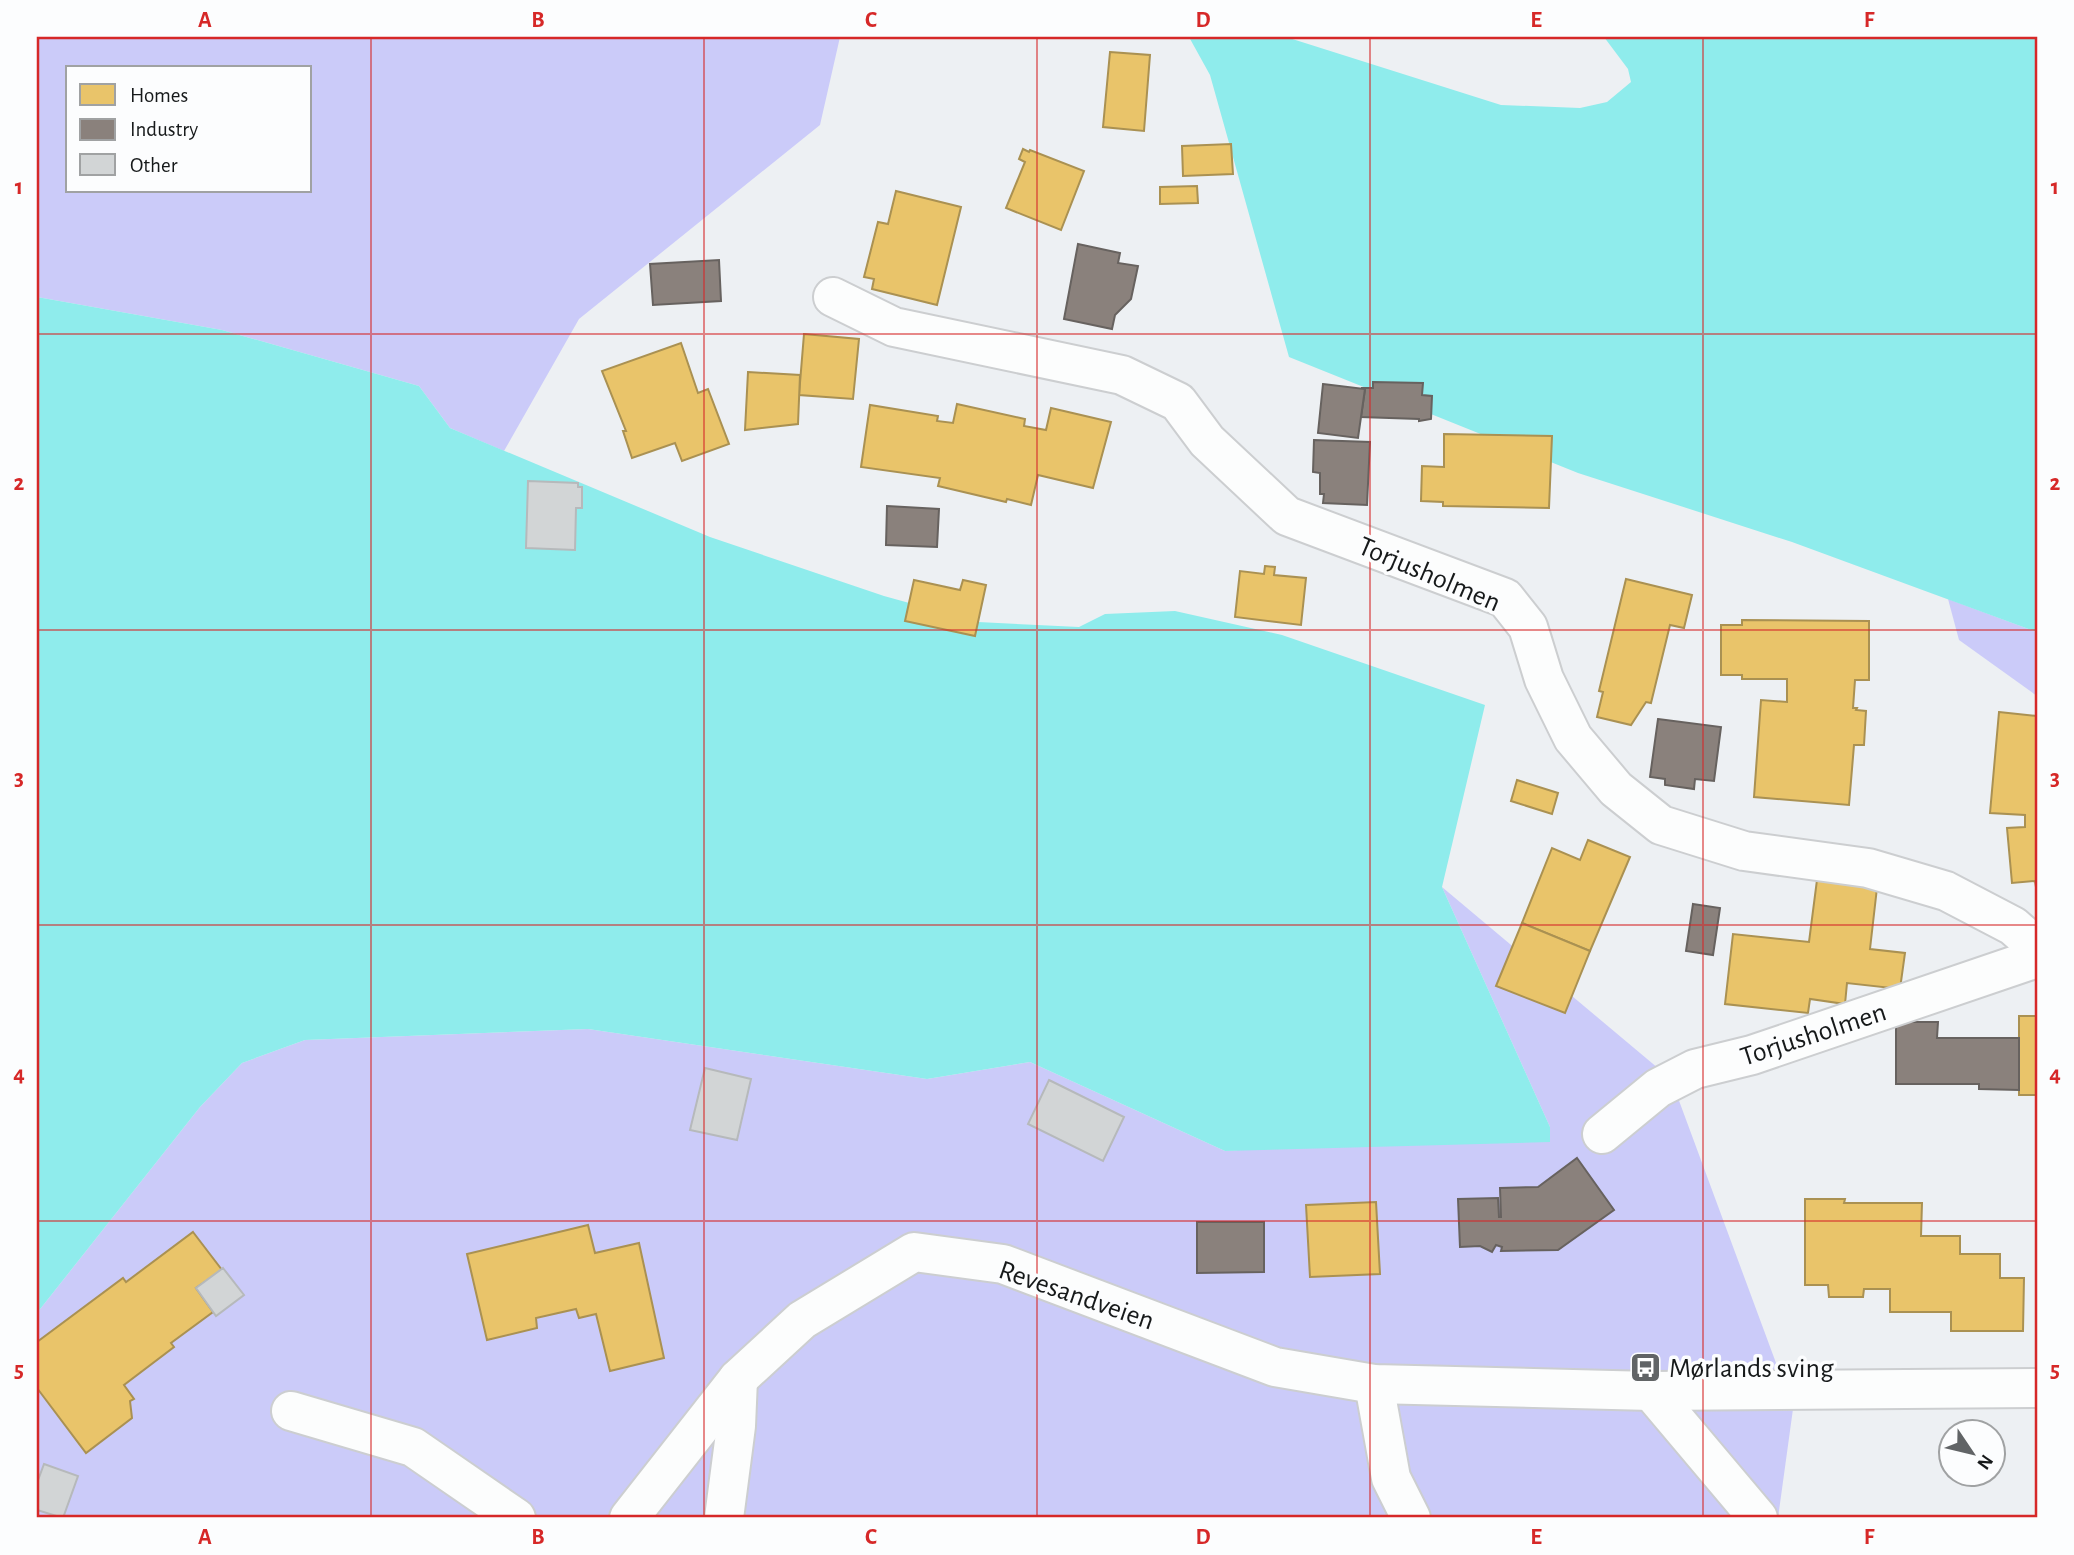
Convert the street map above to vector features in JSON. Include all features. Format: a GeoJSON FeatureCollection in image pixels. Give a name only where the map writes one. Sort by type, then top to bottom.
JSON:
{"type":"FeatureCollection","features":[{"type":"Feature","properties":{"kind":"street","name":"Torjusholmen"},"geometry":{"type":"LineString","coordinates":[[833,297],[894,327],[1122,375],[1178,402],[1207,441],[1287,516],[1505,598],[1528,627],[1544,679],[1573,738],[1616,789],[1661,825],[1744,851],[1868,868],[1946,891],[2013,926],[2037,947]]}},
{"type":"Feature","properties":{"kind":"street","name":"Torjusholmen"},"geometry":{"type":"LineString","coordinates":[[1602,1134],[1657,1088],[1695,1069],[1752,1055],[2037,958]]}},
{"type":"Feature","properties":{"kind":"street","name":"Revesandveien"},"geometry":{"type":"LineString","coordinates":[[629,1518],[738,1379],[802,1320],[914,1252],[1003,1264],[1275,1367],[1374,1384],[1651,1391],[2037,1388]]}},
{"type":"Feature","properties":{"kind":"street"},"geometry":{"type":"LineString","coordinates":[[724,1518],[736,1426],[738,1379]]}},
{"type":"Feature","properties":{"kind":"street"},"geometry":{"type":"LineString","coordinates":[[1374,1384],[1391,1478],[1411,1518]]}},
{"type":"Feature","properties":{"kind":"street"},"geometry":{"type":"LineString","coordinates":[[1651,1391],[1758,1518]]}},
{"type":"Feature","properties":{"kind":"street"},"geometry":{"type":"LineString","coordinates":[[291,1411],[412,1447],[516,1518]]}},
{"type":"Feature","properties":{"kind":"shaded area"},"geometry":{"type":"Polygon","coordinates":[[[37,37],[840,37],[820,125],[579,319],[504,451],[450,428],[419,386],[222,330],[37,297],[37,37]]]}},
{"type":"Feature","properties":{"kind":"shaded area"},"geometry":{"type":"Polygon","coordinates":[[[1189,37],[1286,37],[1501,105],[1580,108],[1607,102],[1631,82],[1628,69],[1604,37],[2037,37],[2037,632],[1792,542],[1578,473],[1289,357],[1210,75],[1189,37]]]}},
{"type":"Feature","properties":{"kind":"shaded area"},"geometry":{"type":"Polygon","coordinates":[[[37,297],[222,330],[419,386],[450,428],[710,537],[884,596],[978,622],[1079,627],[1105,614],[1175,611],[1282,635],[1485,705],[1442,887],[1550,1127],[1550,1142],[1225,1151],[1030,1062],[927,1079],[588,1029],[305,1040],[242,1063],[200,1107],[37,1313],[37,297]]]}},
{"type":"Feature","properties":{"kind":"shaded area"},"geometry":{"type":"Polygon","coordinates":[[[1948,599],[2037,632],[2037,696],[1959,640],[1948,599]]]}},
{"type":"Feature","properties":{"kind":"shaded area"},"geometry":{"type":"Polygon","coordinates":[[[1442,887],[1671,1079],[1793,1409],[1778,1518],[37,1518],[37,1313],[200,1107],[242,1063],[305,1040],[588,1029],[927,1079],[1030,1062],[1225,1151],[1550,1127],[1442,887]]]}},
{"type":"Feature","properties":{"kind":"building: Homes"},"geometry":{"type":"Polygon","coordinates":[[[1110,52],[1150,55],[1144,131],[1103,127],[1110,52]]]}},
{"type":"Feature","properties":{"kind":"building: Homes"},"geometry":{"type":"Polygon","coordinates":[[[1231,144],[1233,174],[1183,176],[1182,146],[1231,144]]]}},
{"type":"Feature","properties":{"kind":"building: Homes"},"geometry":{"type":"Polygon","coordinates":[[[1023,149],[1084,171],[1061,230],[1006,208],[1025,162],[1019,159],[1023,149]]]}},
{"type":"Feature","properties":{"kind":"building: Homes"},"geometry":{"type":"Polygon","coordinates":[[[1197,186],[1198,203],[1160,204],[1160,187],[1197,186]]]}},
{"type":"Feature","properties":{"kind":"building: Homes"},"geometry":{"type":"Polygon","coordinates":[[[896,191],[961,207],[937,305],[872,289],[874,279],[864,277],[878,222],[888,224],[896,191]]]}},
{"type":"Feature","properties":{"kind":"building: Homes"},"geometry":{"type":"Polygon","coordinates":[[[804,334],[859,339],[853,399],[799,395],[804,334]]]}},
{"type":"Feature","properties":{"kind":"building: Homes"},"geometry":{"type":"Polygon","coordinates":[[[681,343],[698,393],[708,389],[729,444],[682,461],[675,443],[632,458],[623,431],[626,431],[602,371],[681,343]]]}},
{"type":"Feature","properties":{"kind":"building: Homes"},"geometry":{"type":"Polygon","coordinates":[[[748,372],[800,375],[798,424],[745,430],[748,372]]]}},
{"type":"Feature","properties":{"kind":"building: Homes"},"geometry":{"type":"Polygon","coordinates":[[[957,404],[1025,419],[1024,426],[1046,430],[1051,408],[1111,422],[1093,488],[1038,475],[1031,505],[938,486],[940,478],[861,467],[870,405],[938,416],[937,421],[953,423],[957,404]]]}},
{"type":"Feature","properties":{"kind":"building: Homes"},"geometry":{"type":"Polygon","coordinates":[[[1444,434],[1552,436],[1549,508],[1443,506],[1443,502],[1421,501],[1422,466],[1444,467],[1444,434]]]}},
{"type":"Feature","properties":{"kind":"building: Homes"},"geometry":{"type":"Polygon","coordinates":[[[1265,566],[1275,567],[1274,575],[1306,578],[1301,625],[1235,617],[1240,571],[1264,574],[1265,566]]]}},
{"type":"Feature","properties":{"kind":"building: Homes"},"geometry":{"type":"Polygon","coordinates":[[[1626,579],[1692,595],[1684,628],[1670,625],[1651,703],[1646,702],[1631,725],[1597,717],[1603,692],[1599,691],[1626,579]]]}},
{"type":"Feature","properties":{"kind":"building: Homes"},"geometry":{"type":"Polygon","coordinates":[[[914,580],[960,590],[963,580],[986,585],[975,636],[905,621],[914,580]]]}},
{"type":"Feature","properties":{"kind":"building: Homes"},"geometry":{"type":"Polygon","coordinates":[[[1742,620],[1869,621],[1869,680],[1855,680],[1853,708],[1866,711],[1864,745],[1854,745],[1849,805],[1754,797],[1761,700],[1787,702],[1787,679],[1742,679],[1742,675],[1721,675],[1721,625],[1742,625],[1742,620]]]}},
{"type":"Feature","properties":{"kind":"building: Homes"},"geometry":{"type":"Polygon","coordinates":[[[1999,712],[2037,716],[2037,893],[2035,881],[2012,883],[2007,828],[2025,827],[2025,815],[1990,813],[1999,712]]]}},
{"type":"Feature","properties":{"kind":"building: Homes"},"geometry":{"type":"Polygon","coordinates":[[[1517,780],[1558,793],[1552,814],[1511,801],[1517,780]]]}},
{"type":"Feature","properties":{"kind":"building: Homes"},"geometry":{"type":"Polygon","coordinates":[[[1588,840],[1630,857],[1590,951],[1522,923],[1552,848],[1580,860],[1588,840]]]}},
{"type":"Feature","properties":{"kind":"building: Homes"},"geometry":{"type":"Polygon","coordinates":[[[1818,872],[1878,879],[1870,949],[1905,953],[1900,989],[1847,983],[1845,1004],[1810,999],[1808,1013],[1725,1004],[1733,934],[1809,942],[1818,872]]]}},
{"type":"Feature","properties":{"kind":"building: Homes"},"geometry":{"type":"Polygon","coordinates":[[[1522,923],[1590,951],[1565,1013],[1496,986],[1522,923]]]}},
{"type":"Feature","properties":{"kind":"building: Homes"},"geometry":{"type":"Polygon","coordinates":[[[2019,1016],[2037,1016],[2037,1095],[2019,1095],[2019,1016]]]}},
{"type":"Feature","properties":{"kind":"building: Homes"},"geometry":{"type":"Polygon","coordinates":[[[1805,1199],[1845,1199],[1844,1203],[1922,1203],[1921,1236],[1960,1236],[1960,1254],[2000,1254],[2000,1278],[2024,1278],[2023,1331],[1951,1331],[1951,1312],[1890,1312],[1890,1289],[1864,1289],[1863,1297],[1829,1297],[1828,1285],[1805,1285],[1805,1199]]]}},
{"type":"Feature","properties":{"kind":"building: Homes"},"geometry":{"type":"Polygon","coordinates":[[[1376,1202],[1380,1274],[1310,1277],[1306,1205],[1376,1202]]]}},
{"type":"Feature","properties":{"kind":"building: Homes"},"geometry":{"type":"Polygon","coordinates":[[[588,1225],[595,1253],[639,1243],[664,1358],[610,1371],[596,1314],[579,1318],[576,1309],[536,1318],[537,1328],[487,1340],[467,1254],[588,1225]]]}},
{"type":"Feature","properties":{"kind":"building: Homes"},"geometry":{"type":"Polygon","coordinates":[[[193,1232],[222,1270],[196,1288],[213,1312],[171,1343],[174,1347],[124,1385],[134,1399],[130,1401],[132,1418],[86,1453],[37,1388],[37,1342],[123,1278],[126,1282],[193,1232]]]}},
{"type":"Feature","properties":{"kind":"building: Industry"},"geometry":{"type":"Polygon","coordinates":[[[1078,244],[1120,253],[1118,263],[1138,266],[1131,299],[1115,315],[1112,329],[1064,319],[1078,244]]]}},
{"type":"Feature","properties":{"kind":"building: Industry"},"geometry":{"type":"Polygon","coordinates":[[[719,260],[721,301],[653,305],[650,264],[719,260]]]}},
{"type":"Feature","properties":{"kind":"building: Industry"},"geometry":{"type":"Polygon","coordinates":[[[1373,382],[1423,383],[1422,395],[1432,396],[1431,419],[1419,421],[1361,417],[1365,389],[1361,388],[1373,388],[1373,382]]]}},
{"type":"Feature","properties":{"kind":"building: Industry"},"geometry":{"type":"Polygon","coordinates":[[[1323,384],[1365,389],[1358,438],[1318,433],[1323,384]]]}},
{"type":"Feature","properties":{"kind":"building: Industry"},"geometry":{"type":"Polygon","coordinates":[[[1314,440],[1370,442],[1367,505],[1323,503],[1320,473],[1313,472],[1314,440]]]}},
{"type":"Feature","properties":{"kind":"building: Industry"},"geometry":{"type":"Polygon","coordinates":[[[887,506],[939,509],[937,547],[886,545],[887,506]]]}},
{"type":"Feature","properties":{"kind":"building: Industry"},"geometry":{"type":"Polygon","coordinates":[[[1658,719],[1721,727],[1714,781],[1695,779],[1694,789],[1665,785],[1665,779],[1650,777],[1658,719]]]}},
{"type":"Feature","properties":{"kind":"building: Industry"},"geometry":{"type":"Polygon","coordinates":[[[1693,904],[1720,908],[1713,955],[1686,951],[1693,904]]]}},
{"type":"Feature","properties":{"kind":"building: Industry"},"geometry":{"type":"Polygon","coordinates":[[[1896,1022],[1938,1022],[1937,1038],[2019,1038],[2019,1090],[1979,1089],[1979,1084],[1896,1084],[1896,1022]]]}},
{"type":"Feature","properties":{"kind":"building: Industry"},"geometry":{"type":"Polygon","coordinates":[[[1577,1158],[1614,1210],[1558,1250],[1501,1251],[1502,1247],[1496,1245],[1492,1252],[1480,1246],[1460,1247],[1458,1199],[1498,1198],[1501,1217],[1500,1188],[1538,1187],[1577,1158]]]}},
{"type":"Feature","properties":{"kind":"building: Industry"},"geometry":{"type":"Polygon","coordinates":[[[1197,1222],[1264,1222],[1264,1272],[1197,1273],[1197,1222]]]}},
{"type":"Feature","properties":{"kind":"building: Other"},"geometry":{"type":"Polygon","coordinates":[[[528,481],[578,483],[578,487],[582,487],[582,508],[576,508],[575,550],[526,548],[528,481]]]}},
{"type":"Feature","properties":{"kind":"building: Other"},"geometry":{"type":"Polygon","coordinates":[[[705,1068],[751,1079],[737,1140],[690,1130],[705,1068]]]}},
{"type":"Feature","properties":{"kind":"building: Other"},"geometry":{"type":"Polygon","coordinates":[[[1049,1080],[1124,1117],[1103,1161],[1028,1124],[1049,1080]]]}},
{"type":"Feature","properties":{"kind":"building: Other"},"geometry":{"type":"Polygon","coordinates":[[[223,1268],[244,1295],[216,1316],[196,1288],[223,1268]]]}},
{"type":"Feature","properties":{"kind":"building: Other"},"geometry":{"type":"Polygon","coordinates":[[[44,1464],[78,1476],[63,1518],[37,1510],[37,1483],[44,1464]]]}},
{"type":"Feature","properties":{"kind":"place","name":"Mørlands sving"},"geometry":{"type":"Point","coordinates":[1646,1367]}}]}
